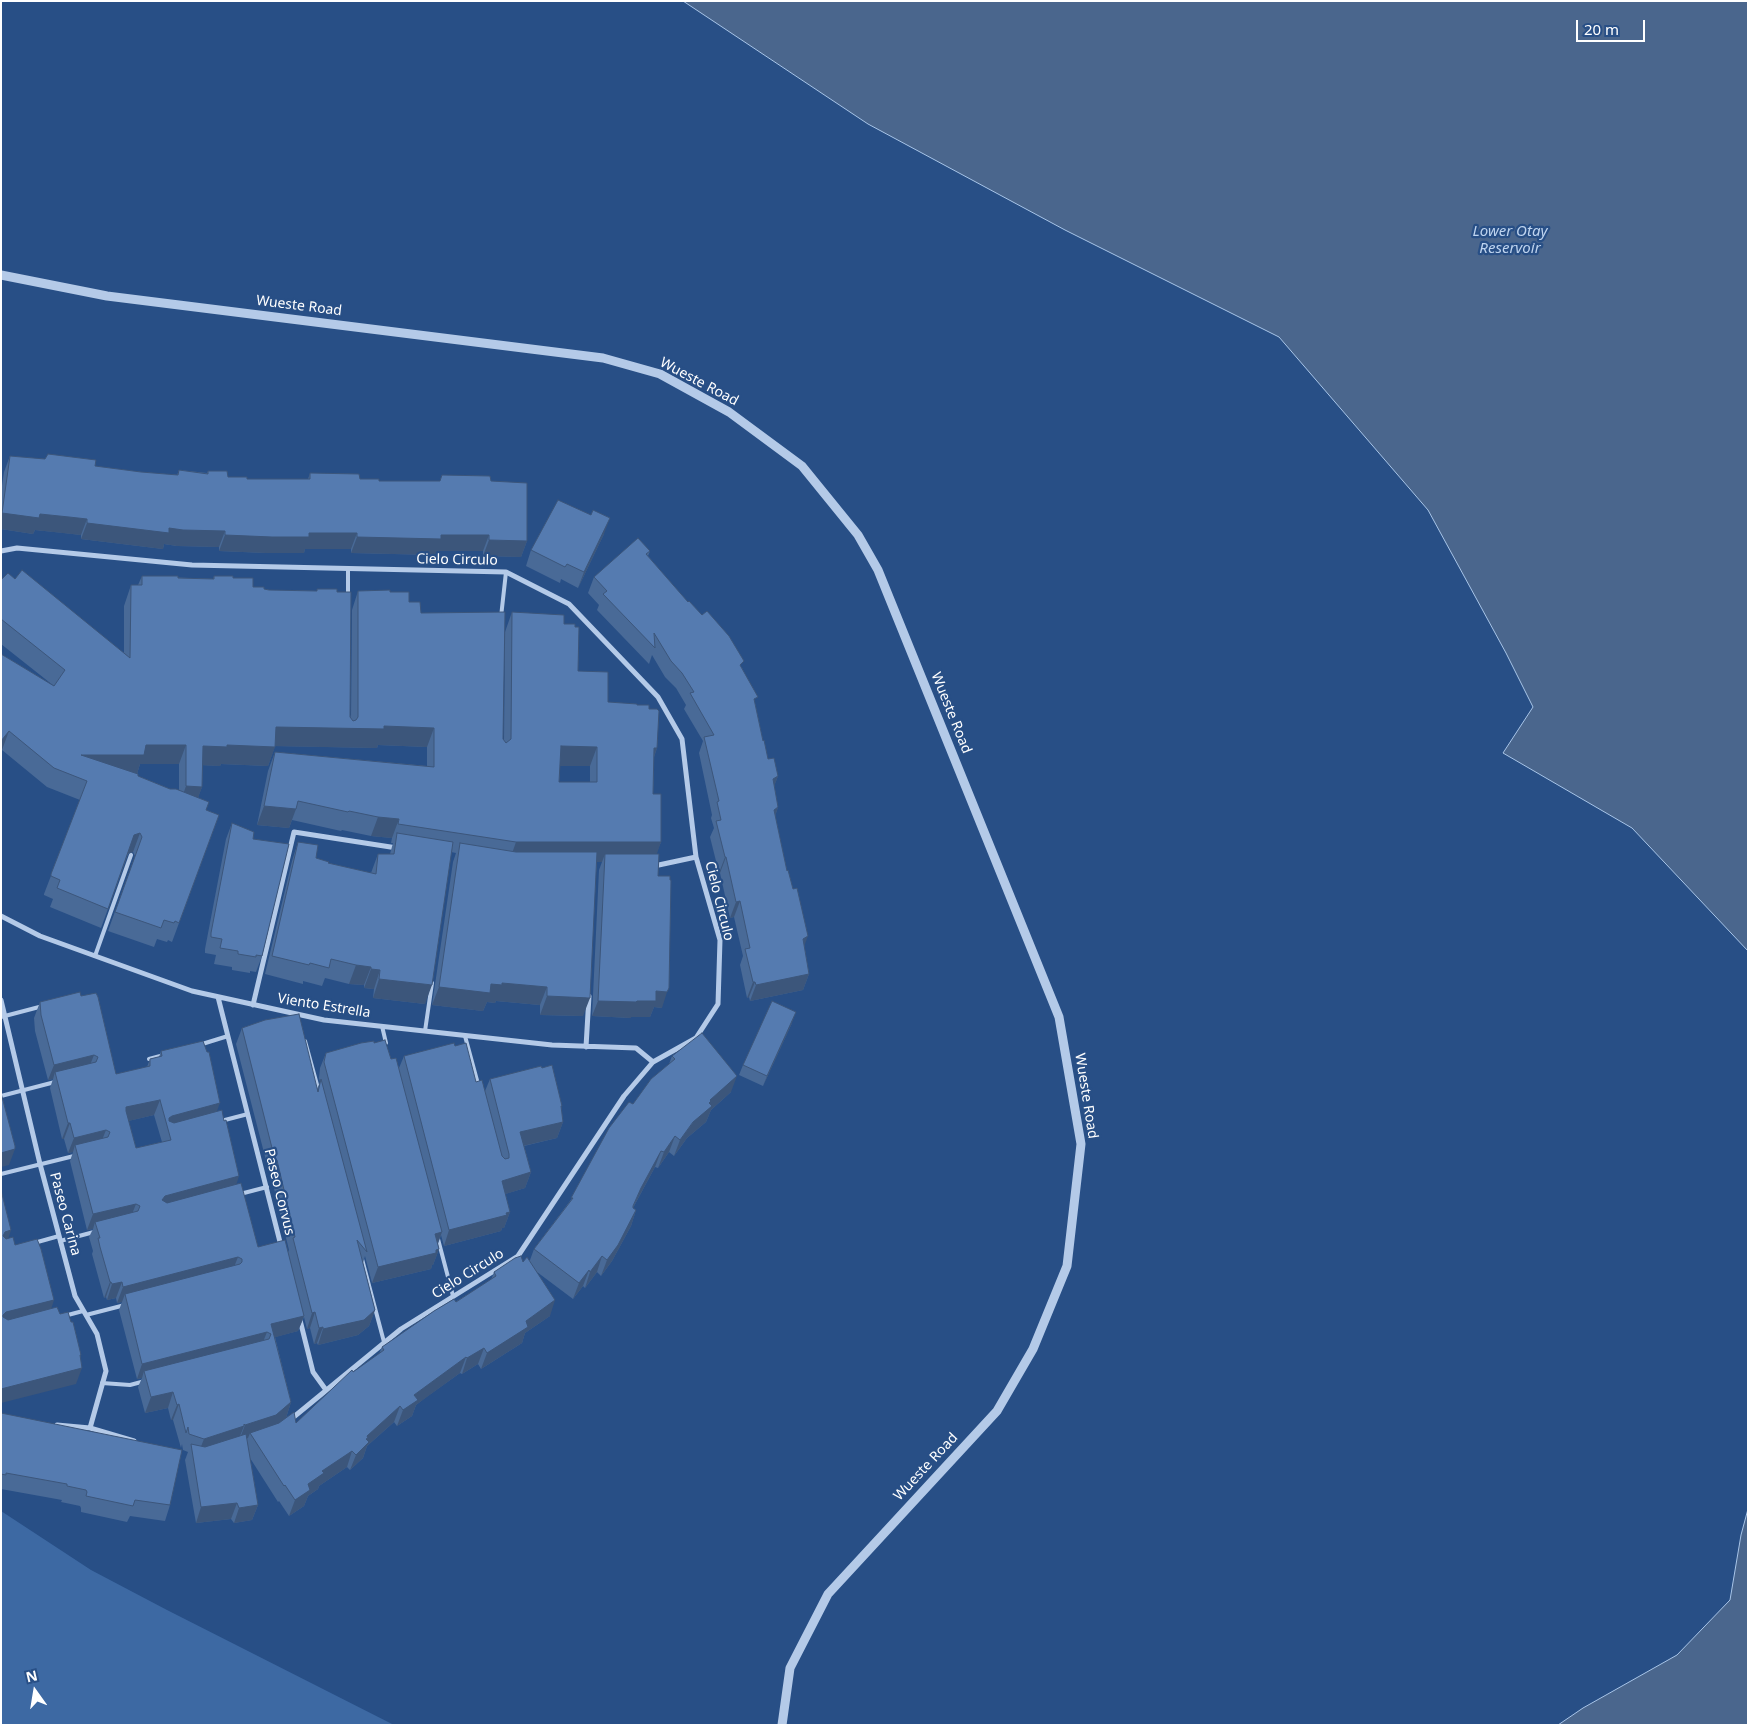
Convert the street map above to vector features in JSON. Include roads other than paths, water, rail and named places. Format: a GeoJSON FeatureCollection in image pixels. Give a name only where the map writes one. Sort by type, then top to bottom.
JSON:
{"type":"FeatureCollection","features":[{"type":"Feature","properties":{"kind":"street","name":"Wueste Road"},"geometry":{"type":"LineString","coordinates":[[1,275],[106,296],[603,358],[660,374],[729,412],[802,466],[858,535],[878,570],[1059,1017],[1081,1144],[1066,1266],[1033,1349],[997,1411],[828,1594],[790,1668],[782,1725]]}},
{"type":"Feature","properties":{"kind":"street","name":"Cielo Circulo"},"geometry":{"type":"LineString","coordinates":[[1,551],[17,548],[192,565],[506,572],[570,604],[658,697],[682,739],[696,856],[720,940],[718,1004],[696,1038],[653,1062],[624,1096],[518,1256],[401,1328],[286,1424]]}},
{"type":"Feature","properties":{"kind":"street"},"geometry":{"type":"LineString","coordinates":[[253,1005],[294,832],[401,849]]}},
{"type":"Feature","properties":{"kind":"street"},"geometry":{"type":"LineString","coordinates":[[650,866],[660,866],[696,856]]}},
{"type":"Feature","properties":{"kind":"street","name":"Viento Estrella"},"geometry":{"type":"LineString","coordinates":[[1,916],[40,936],[192,991],[253,1005],[324,1020],[465,1036],[552,1045],[636,1048],[653,1062]]}},
{"type":"Feature","properties":{"kind":"street"},"geometry":{"type":"LineString","coordinates":[[586,1047],[589,990]]}},
{"type":"Feature","properties":{"kind":"street","name":"Paseo Corvus"},"geometry":{"type":"LineString","coordinates":[[218,997],[283,1252]]}},
{"type":"Feature","properties":{"kind":"street","name":"Paseo Carina"},"geometry":{"type":"LineString","coordinates":[[1,1000],[3,1016],[24,1090],[40,1164],[75,1296],[97,1334],[106,1371],[90,1428]]}},
{"type":"Feature","properties":{"kind":"street"},"geometry":{"type":"LineString","coordinates":[[299,1316],[313,1372],[326,1390]]}},
{"type":"Feature","properties":{"kind":"street"},"geometry":{"type":"LineString","coordinates":[[51,1425],[90,1428],[144,1443]]}},
{"type":"Feature","properties":{"kind":"lane"},"geometry":{"type":"LineString","coordinates":[[348,568],[348,598]]}},
{"type":"Feature","properties":{"kind":"lane"},"geometry":{"type":"LineString","coordinates":[[501,622],[506,572]]}},
{"type":"Feature","properties":{"kind":"lane"},"geometry":{"type":"LineString","coordinates":[[95,956],[132,855]]}},
{"type":"Feature","properties":{"kind":"lane"},"geometry":{"type":"LineString","coordinates":[[425,1031],[433,973]]}},
{"type":"Feature","properties":{"kind":"lane"},"geometry":{"type":"LineString","coordinates":[[3,1016],[50,1004]]}},
{"type":"Feature","properties":{"kind":"lane"},"geometry":{"type":"LineString","coordinates":[[298,1014],[301,1024]]}},
{"type":"Feature","properties":{"kind":"lane"},"geometry":{"type":"LineString","coordinates":[[382,1026],[387,1045]]}},
{"type":"Feature","properties":{"kind":"lane"},"geometry":{"type":"LineString","coordinates":[[303,1033],[321,1099]]}},
{"type":"Feature","properties":{"kind":"lane"},"geometry":{"type":"LineString","coordinates":[[193,1046],[228,1036]]}},
{"type":"Feature","properties":{"kind":"lane"},"geometry":{"type":"LineString","coordinates":[[465,1036],[480,1092]]}},
{"type":"Feature","properties":{"kind":"lane"},"geometry":{"type":"LineString","coordinates":[[149,1059],[167,1054]]}},
{"type":"Feature","properties":{"kind":"lane"},"geometry":{"type":"LineString","coordinates":[[1,1096],[61,1081]]}},
{"type":"Feature","properties":{"kind":"lane"},"geometry":{"type":"LineString","coordinates":[[212,1123],[248,1114]]}},
{"type":"Feature","properties":{"kind":"lane"},"geometry":{"type":"LineString","coordinates":[[1,1174],[83,1153]]}},
{"type":"Feature","properties":{"kind":"lane"},"geometry":{"type":"LineString","coordinates":[[238,1195],[266,1187]]}},
{"type":"Feature","properties":{"kind":"lane"},"geometry":{"type":"LineString","coordinates":[[30,1244],[96,1232]]}},
{"type":"Feature","properties":{"kind":"lane"},"geometry":{"type":"LineString","coordinates":[[436,1234],[453,1296]]}},
{"type":"Feature","properties":{"kind":"lane"},"geometry":{"type":"LineString","coordinates":[[360,1253],[384,1342]]}},
{"type":"Feature","properties":{"kind":"lane"},"geometry":{"type":"LineString","coordinates":[[56,1318],[132,1303]]}},
{"type":"Feature","properties":{"kind":"lane"},"geometry":{"type":"LineString","coordinates":[[102,1383],[130,1385],[149,1380]]}},
{"type":"Feature","properties":{"kind":"water","name":"Lower Otay Reservoir"},"geometry":{"type":"Polygon","coordinates":[[[683,1],[1748,1],[1748,951],[1632,828],[1503,753],[1533,707],[1506,653],[1428,510],[1279,337],[1065,230],[868,124],[683,1]]]}},
{"type":"Feature","properties":{"kind":"water"},"geometry":{"type":"Polygon","coordinates":[[[1748,1509],[1748,1725],[1558,1725],[1583,1708],[1677,1655],[1730,1600],[1741,1535],[1748,1509]]]}}]}
